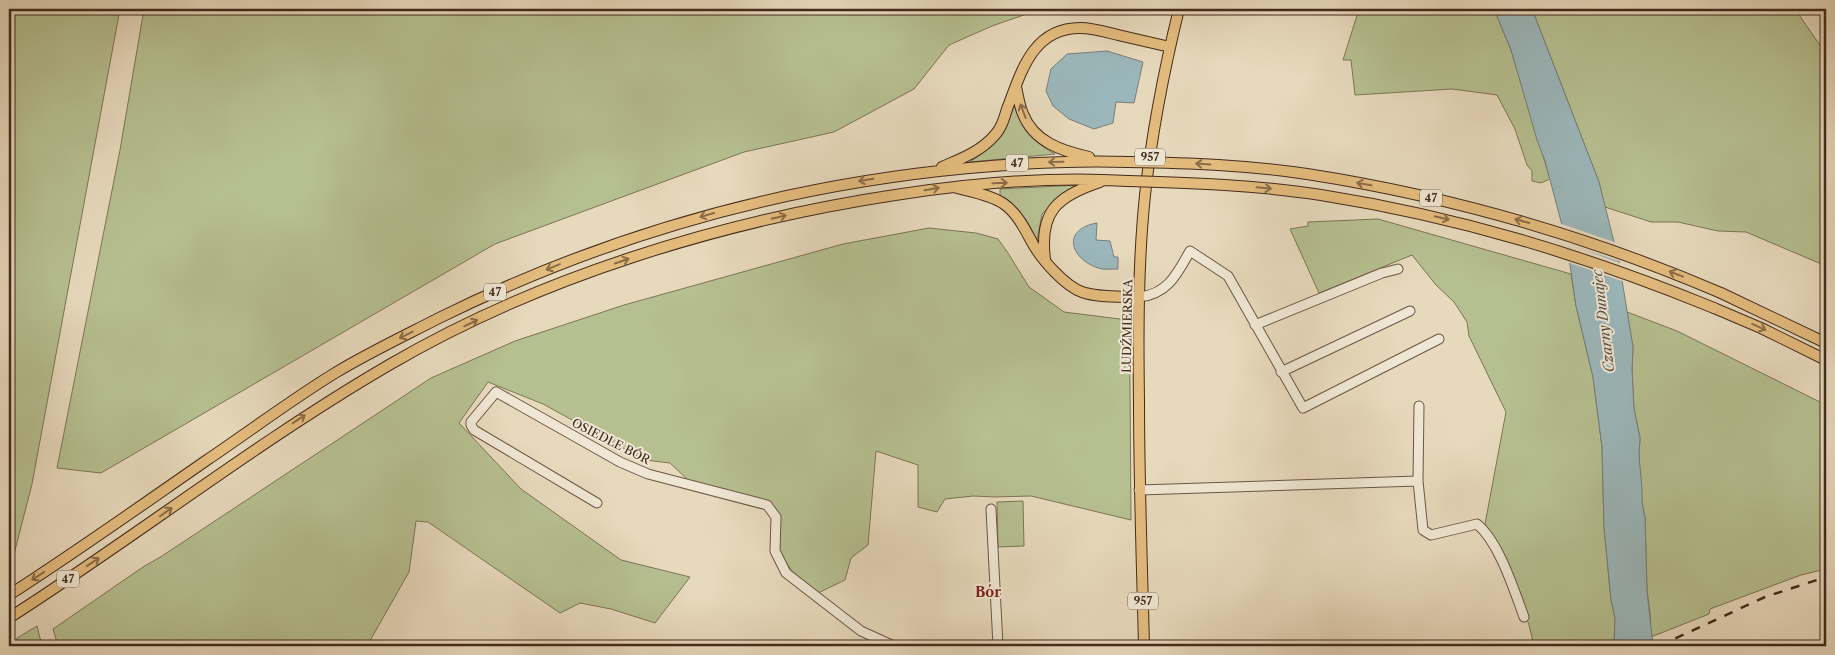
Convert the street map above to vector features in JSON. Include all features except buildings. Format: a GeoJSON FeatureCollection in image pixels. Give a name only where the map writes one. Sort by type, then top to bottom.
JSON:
{"type":"FeatureCollection","features":[{"type":"Feature","properties":{"kind":"main road","name":"LUDŹMIERSKA"},"geometry":{"type":"LineString","coordinates":[[1144,646],[1139,490],[1139,297],[1146,194],[1157,109],[1180,9]]}},
{"type":"Feature","properties":{"kind":"main road"},"geometry":{"type":"LineString","coordinates":[[930,171],[966,157],[982,147],[994,136],[1001,126],[1026,62],[1034,50],[1050,36],[1070,29],[1091,29],[1170,47]]}},
{"type":"Feature","properties":{"kind":"main road"},"geometry":{"type":"LineString","coordinates":[[1016,86],[1023,114],[1038,135],[1051,145],[1065,152],[1105,161]]}},
{"type":"Feature","properties":{"kind":"main road","name":"47"},"geometry":{"type":"LineString","coordinates":[[9,595],[338,372],[422,326],[521,280],[623,241],[728,210],[835,185],[930,171],[1016,164],[1105,161],[1198,163],[1306,174],[1377,186],[1511,218],[1576,238],[1657,267],[1721,293],[1826,343]]}},
{"type":"Feature","properties":{"kind":"main road","name":"47"},"geometry":{"type":"LineString","coordinates":[[9,618],[126,540],[302,417],[391,364],[496,311],[583,275],[692,240],[852,201],[951,186],[1050,180],[1210,184],[1320,195],[1410,211],[1499,233],[1574,255],[1643,279],[1762,328],[1826,360]]}},
{"type":"Feature","properties":{"kind":"main road"},"geometry":{"type":"LineString","coordinates":[[1045,259],[1044,229],[1054,208],[1070,194],[1108,180]]}},
{"type":"Feature","properties":{"kind":"main road"},"geometry":{"type":"LineString","coordinates":[[951,186],[991,198],[1004,204],[1017,217],[1039,254],[1066,283],[1082,292],[1093,295],[1139,297]]}},
{"type":"Feature","properties":{"kind":"street"},"geometry":{"type":"LineString","coordinates":[[1139,297],[1151,296],[1161,291],[1178,272],[1190,252],[1228,276],[1303,408],[1439,339]]}},
{"type":"Feature","properties":{"kind":"street"},"geometry":{"type":"LineString","coordinates":[[1255,325],[1382,273],[1398,269]]}},
{"type":"Feature","properties":{"kind":"street"},"geometry":{"type":"LineString","coordinates":[[1282,372],[1410,311]]}},
{"type":"Feature","properties":{"kind":"street","name":"OSIEDLE BÓR"},"geometry":{"type":"LineString","coordinates":[[597,503],[474,430],[471,422],[496,392],[620,462],[641,471],[767,506],[776,517],[775,551],[786,573],[861,631],[894,646]]}},
{"type":"Feature","properties":{"kind":"street"},"geometry":{"type":"LineString","coordinates":[[1419,406],[1418,481],[1423,530],[1431,535],[1476,524],[1485,531],[1507,572],[1524,617]]}},
{"type":"Feature","properties":{"kind":"street"},"geometry":{"type":"LineString","coordinates":[[1139,490],[1418,481]]}},
{"type":"Feature","properties":{"kind":"street"},"geometry":{"type":"LineString","coordinates":[[991,509],[998,646]]}},
{"type":"Feature","properties":{"kind":"green space"},"geometry":{"type":"Polygon","coordinates":[[[9,9],[120,9],[32,484],[9,568],[9,9]]]}},
{"type":"Feature","properties":{"kind":"green space"},"geometry":{"type":"Polygon","coordinates":[[[144,9],[1041,9],[992,26],[949,45],[914,89],[834,132],[744,152],[495,244],[101,473],[57,468],[120,150],[144,9]]]}},
{"type":"Feature","properties":{"kind":"green space"},"geometry":{"type":"Polygon","coordinates":[[[1359,9],[1494,9],[1511,50],[1550,179],[1541,183],[1532,181],[1532,171],[1527,165],[1515,129],[1497,95],[1452,89],[1355,95],[1351,60],[1343,60],[1359,9]]]}},
{"type":"Feature","properties":{"kind":"green space"},"geometry":{"type":"Polygon","coordinates":[[[1532,9],[1795,9],[1826,54],[1826,266],[1746,232],[1718,231],[1678,222],[1651,222],[1605,207],[1599,182],[1532,9]]]}},
{"type":"Feature","properties":{"kind":"green space"},"geometry":{"type":"Polygon","coordinates":[[[1014,105],[1021,121],[1035,140],[1055,154],[970,162],[998,138],[1011,115],[1014,105]]]}},
{"type":"Feature","properties":{"kind":"green space"},"geometry":{"type":"Polygon","coordinates":[[[1080,185],[1066,192],[1042,214],[1037,240],[1022,214],[1000,195],[1000,189],[1080,185]]]}},
{"type":"Feature","properties":{"kind":"green space"},"geometry":{"type":"Polygon","coordinates":[[[1378,219],[1571,274],[1576,306],[1593,377],[1602,447],[1604,527],[1611,600],[1615,618],[1614,646],[1534,646],[1529,625],[1507,565],[1485,524],[1506,412],[1469,336],[1467,322],[1454,302],[1436,285],[1412,255],[1319,293],[1290,229],[1308,226],[1308,222],[1378,219]]]}},
{"type":"Feature","properties":{"kind":"green space"},"geometry":{"type":"Polygon","coordinates":[[[929,228],[976,233],[998,239],[1029,287],[1064,312],[1128,320],[1131,520],[1031,496],[973,496],[945,499],[937,512],[918,507],[918,465],[876,451],[868,545],[851,558],[845,580],[818,593],[793,572],[779,553],[779,517],[771,503],[690,482],[670,463],[645,460],[543,404],[488,382],[459,423],[521,489],[621,560],[690,577],[655,623],[611,609],[580,603],[560,613],[428,522],[416,521],[409,572],[367,646],[58,646],[53,629],[143,567],[431,378],[515,341],[624,305],[843,244],[929,228]]]}},
{"type":"Feature","properties":{"kind":"green space"},"geometry":{"type":"Polygon","coordinates":[[[1627,312],[1677,331],[1826,405],[1826,569],[1801,575],[1710,609],[1709,614],[1651,637],[1647,591],[1645,518],[1639,456],[1640,438],[1634,409],[1633,347],[1627,312]]]}},
{"type":"Feature","properties":{"kind":"green space"},"geometry":{"type":"Polygon","coordinates":[[[1023,501],[1024,546],[998,547],[997,502],[1023,501]]]}},
{"type":"Feature","properties":{"kind":"green space"},"geometry":{"type":"Polygon","coordinates":[[[37,626],[42,646],[16,646],[17,638],[37,626]]]}},
{"type":"Feature","properties":{"kind":"water","name":"Czarny Dunajec"},"geometry":{"type":"Polygon","coordinates":[[[1494,9],[1532,9],[1599,182],[1619,262],[1633,347],[1634,409],[1640,438],[1639,456],[1645,518],[1647,591],[1653,646],[1614,646],[1615,618],[1611,600],[1604,527],[1602,447],[1593,377],[1576,306],[1567,244],[1545,161],[1511,50],[1494,9]]]}},
{"type":"Feature","properties":{"kind":"water"},"geometry":{"type":"Polygon","coordinates":[[[1107,51],[1143,62],[1134,103],[1116,102],[1113,123],[1094,129],[1069,119],[1053,106],[1046,91],[1051,69],[1067,54],[1107,51]]]}},
{"type":"Feature","properties":{"kind":"water"},"geometry":{"type":"Polygon","coordinates":[[[1097,223],[1096,240],[1110,241],[1114,257],[1118,257],[1118,269],[1098,268],[1081,258],[1076,251],[1074,237],[1078,231],[1086,226],[1097,223]]]}},
{"type":"Feature","properties":{"kind":"pier"},"geometry":{"type":"Polygon","coordinates":[[[1559,223],[1617,243],[1622,262],[1577,247],[1622,264],[1625,282],[1567,262],[1559,223]]]}},
{"type":"Feature","properties":{"kind":"railway"},"geometry":{"type":"LineString","coordinates":[[1659,646],[1765,597],[1826,577]]}},
{"type":"Feature","properties":{"kind":"district","name":"Bór"},"geometry":{"type":"Point","coordinates":[988,592]}}]}
